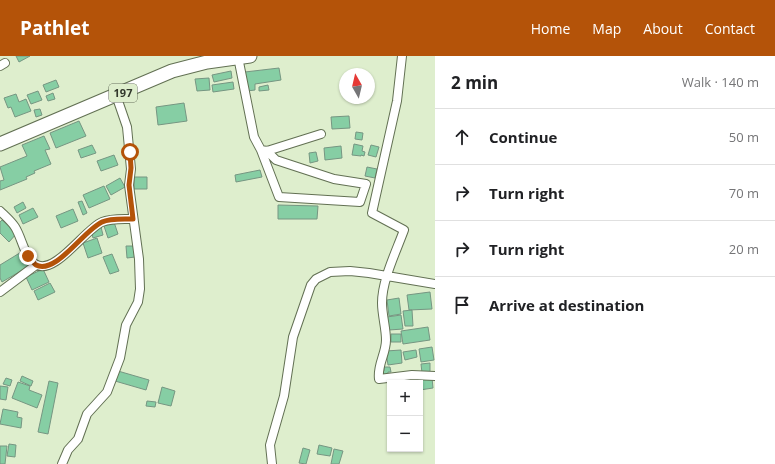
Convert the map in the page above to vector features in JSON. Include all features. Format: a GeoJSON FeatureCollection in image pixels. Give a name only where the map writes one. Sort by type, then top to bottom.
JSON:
{"type":"FeatureCollection","features":[{"type":"Feature","properties":{"kind":"highway","name":"197"},"geometry":{"type":"LineString","coordinates":[[0,144],[172,71],[206,59],[244,57]]}},
{"type":"Feature","properties":{"kind":"street"},"geometry":{"type":"LineString","coordinates":[[402,56],[396,101],[372,213],[404,230],[384,290],[382,303],[386,340],[378,371],[379,379],[412,375],[435,376]]}},
{"type":"Feature","properties":{"kind":"street"},"geometry":{"type":"LineString","coordinates":[[244,57],[254,137],[264,150],[276,160],[334,179],[366,184],[360,202],[279,197],[264,150]]}},
{"type":"Feature","properties":{"kind":"street"},"geometry":{"type":"LineString","coordinates":[[62,464],[68,450],[78,439],[88,414],[107,392],[120,358],[126,325],[138,302],[140,289],[139,259],[129,185],[131,168],[127,127],[116,96]]}},
{"type":"Feature","properties":{"kind":"street"},"geometry":{"type":"LineString","coordinates":[[264,150],[322,134]]}},
{"type":"Feature","properties":{"kind":"street"},"geometry":{"type":"LineString","coordinates":[[0,211],[14,226],[28,256],[36,265],[43,267],[53,264],[90,230],[102,222],[133,219]]}},
{"type":"Feature","properties":{"kind":"street"},"geometry":{"type":"LineString","coordinates":[[0,292],[36,265]]}},
{"type":"Feature","properties":{"kind":"street"},"geometry":{"type":"LineString","coordinates":[[272,464],[270,445],[284,396],[293,337],[311,285],[316,279],[330,272],[350,271],[435,284]]}},
{"type":"Feature","properties":{"kind":"building"},"geometry":{"type":"Polygon","coordinates":[[[16,56],[30,56],[19,62],[16,56]]]}},
{"type":"Feature","properties":{"kind":"building"},"geometry":{"type":"Polygon","coordinates":[[[279,68],[281,80],[255,84],[255,90],[247,91],[245,72],[279,68]]]}},
{"type":"Feature","properties":{"kind":"building"},"geometry":{"type":"Polygon","coordinates":[[[231,71],[232,78],[214,82],[212,75],[231,71]]]}},
{"type":"Feature","properties":{"kind":"building"},"geometry":{"type":"Polygon","coordinates":[[[209,78],[210,90],[197,91],[195,79],[209,78]]]}},
{"type":"Feature","properties":{"kind":"building"},"geometry":{"type":"Polygon","coordinates":[[[56,80],[59,87],[46,92],[43,85],[56,80]]]}},
{"type":"Feature","properties":{"kind":"building"},"geometry":{"type":"Polygon","coordinates":[[[233,82],[234,89],[213,92],[212,85],[233,82]]]}},
{"type":"Feature","properties":{"kind":"building"},"geometry":{"type":"Polygon","coordinates":[[[268,85],[269,90],[259,91],[259,87],[268,85]]]}},
{"type":"Feature","properties":{"kind":"building"},"geometry":{"type":"Polygon","coordinates":[[[38,91],[42,100],[31,104],[27,95],[38,91]]]}},
{"type":"Feature","properties":{"kind":"building"},"geometry":{"type":"Polygon","coordinates":[[[53,93],[55,99],[48,101],[46,96],[53,93]]]}},
{"type":"Feature","properties":{"kind":"building"},"geometry":{"type":"Polygon","coordinates":[[[16,94],[19,102],[26,99],[31,111],[15,117],[11,107],[8,108],[4,98],[16,94]]]}},
{"type":"Feature","properties":{"kind":"building"},"geometry":{"type":"Polygon","coordinates":[[[184,103],[187,121],[158,125],[156,107],[184,103]]]}},
{"type":"Feature","properties":{"kind":"building"},"geometry":{"type":"Polygon","coordinates":[[[40,109],[42,115],[36,117],[34,110],[40,109]]]}},
{"type":"Feature","properties":{"kind":"building"},"geometry":{"type":"Polygon","coordinates":[[[349,116],[350,128],[332,129],[331,117],[349,116]]]}},
{"type":"Feature","properties":{"kind":"building"},"geometry":{"type":"Polygon","coordinates":[[[79,121],[86,136],[56,148],[50,133],[79,121]]]}},
{"type":"Feature","properties":{"kind":"building"},"geometry":{"type":"Polygon","coordinates":[[[356,132],[363,133],[362,140],[355,139],[356,132]]]}},
{"type":"Feature","properties":{"kind":"building"},"geometry":{"type":"Polygon","coordinates":[[[44,136],[50,149],[45,150],[51,164],[34,171],[35,173],[26,177],[27,179],[0,190],[0,181],[4,180],[0,167],[27,156],[22,145],[44,136]]]}},
{"type":"Feature","properties":{"kind":"building"},"geometry":{"type":"Polygon","coordinates":[[[354,144],[363,146],[362,151],[365,152],[364,156],[352,155],[354,144]]]}},
{"type":"Feature","properties":{"kind":"building"},"geometry":{"type":"Polygon","coordinates":[[[92,145],[96,153],[81,158],[78,150],[92,145]]]}},
{"type":"Feature","properties":{"kind":"building"},"geometry":{"type":"Polygon","coordinates":[[[371,145],[379,147],[376,157],[368,155],[371,145]]]}},
{"type":"Feature","properties":{"kind":"building"},"geometry":{"type":"Polygon","coordinates":[[[341,146],[342,158],[325,160],[324,148],[341,146]]]}},
{"type":"Feature","properties":{"kind":"building"},"geometry":{"type":"Polygon","coordinates":[[[316,152],[318,161],[310,163],[309,153],[316,152]]]}},
{"type":"Feature","properties":{"kind":"building"},"geometry":{"type":"Polygon","coordinates":[[[114,155],[118,165],[101,171],[97,161],[114,155]]]}},
{"type":"Feature","properties":{"kind":"building"},"geometry":{"type":"Polygon","coordinates":[[[367,167],[377,169],[375,178],[365,176],[367,167]]]}},
{"type":"Feature","properties":{"kind":"building"},"geometry":{"type":"Polygon","coordinates":[[[260,170],[262,177],[236,182],[235,175],[260,170]]]}},
{"type":"Feature","properties":{"kind":"building"},"geometry":{"type":"Polygon","coordinates":[[[134,177],[147,177],[147,189],[134,189],[134,177]]]}},
{"type":"Feature","properties":{"kind":"building"},"geometry":{"type":"Polygon","coordinates":[[[120,178],[125,187],[111,195],[106,186],[120,178]]]}},
{"type":"Feature","properties":{"kind":"building"},"geometry":{"type":"Polygon","coordinates":[[[104,186],[110,199],[89,208],[83,195],[104,186]]]}},
{"type":"Feature","properties":{"kind":"building"},"geometry":{"type":"Polygon","coordinates":[[[82,201],[87,213],[83,215],[78,202],[82,201]]]}},
{"type":"Feature","properties":{"kind":"building"},"geometry":{"type":"Polygon","coordinates":[[[23,202],[26,208],[17,213],[14,207],[23,202]]]}},
{"type":"Feature","properties":{"kind":"building"},"geometry":{"type":"Polygon","coordinates":[[[278,205],[318,206],[317,219],[278,219],[278,205]]]}},
{"type":"Feature","properties":{"kind":"building"},"geometry":{"type":"Polygon","coordinates":[[[33,208],[38,217],[23,224],[19,215],[33,208]]]}},
{"type":"Feature","properties":{"kind":"building"},"geometry":{"type":"Polygon","coordinates":[[[73,209],[78,221],[61,228],[56,216],[73,209]]]}},
{"type":"Feature","properties":{"kind":"building"},"geometry":{"type":"Polygon","coordinates":[[[2,220],[17,233],[9,242],[0,233],[0,222],[2,220]]]}},
{"type":"Feature","properties":{"kind":"building"},"geometry":{"type":"Polygon","coordinates":[[[114,222],[118,234],[108,238],[104,226],[114,222]]]}},
{"type":"Feature","properties":{"kind":"building"},"geometry":{"type":"Polygon","coordinates":[[[101,227],[103,235],[93,238],[91,230],[101,227]]]}},
{"type":"Feature","properties":{"kind":"building"},"geometry":{"type":"Polygon","coordinates":[[[97,238],[102,253],[88,258],[83,243],[97,238]]]}},
{"type":"Feature","properties":{"kind":"building"},"geometry":{"type":"Polygon","coordinates":[[[126,246],[134,246],[135,257],[127,258],[126,246]]]}},
{"type":"Feature","properties":{"kind":"building"},"geometry":{"type":"Polygon","coordinates":[[[23,251],[31,265],[2,282],[0,278],[0,265],[23,251]]]}},
{"type":"Feature","properties":{"kind":"building"},"geometry":{"type":"Polygon","coordinates":[[[112,254],[119,271],[110,274],[103,257],[112,254]]]}},
{"type":"Feature","properties":{"kind":"building"},"geometry":{"type":"Polygon","coordinates":[[[43,269],[49,282],[32,290],[26,277],[43,269]]]}},
{"type":"Feature","properties":{"kind":"building"},"geometry":{"type":"Polygon","coordinates":[[[50,283],[55,292],[38,300],[34,291],[50,283]]]}},
{"type":"Feature","properties":{"kind":"building"},"geometry":{"type":"Polygon","coordinates":[[[430,292],[432,309],[409,310],[407,295],[430,292]]]}},
{"type":"Feature","properties":{"kind":"building"},"geometry":{"type":"Polygon","coordinates":[[[399,298],[401,314],[389,316],[387,300],[399,298]]]}},
{"type":"Feature","properties":{"kind":"building"},"geometry":{"type":"Polygon","coordinates":[[[412,310],[413,326],[405,326],[403,311],[412,310]]]}},
{"type":"Feature","properties":{"kind":"building"},"geometry":{"type":"Polygon","coordinates":[[[401,315],[403,329],[389,330],[387,317],[401,315]]]}},
{"type":"Feature","properties":{"kind":"building"},"geometry":{"type":"Polygon","coordinates":[[[428,327],[430,340],[403,344],[401,331],[428,327]]]}},
{"type":"Feature","properties":{"kind":"building"},"geometry":{"type":"Polygon","coordinates":[[[391,334],[401,334],[401,342],[391,342],[391,334]]]}},
{"type":"Feature","properties":{"kind":"building"},"geometry":{"type":"Polygon","coordinates":[[[432,347],[434,360],[421,362],[419,349],[432,347]]]}},
{"type":"Feature","properties":{"kind":"building"},"geometry":{"type":"Polygon","coordinates":[[[401,350],[402,363],[388,365],[386,351],[401,350]]]}},
{"type":"Feature","properties":{"kind":"building"},"geometry":{"type":"Polygon","coordinates":[[[416,350],[417,357],[405,360],[403,352],[416,350]]]}},
{"type":"Feature","properties":{"kind":"building"},"geometry":{"type":"Polygon","coordinates":[[[430,363],[430,373],[422,373],[421,364],[430,363]]]}},
{"type":"Feature","properties":{"kind":"building"},"geometry":{"type":"Polygon","coordinates":[[[384,367],[390,367],[391,372],[388,372],[388,375],[382,375],[384,367]]]}},
{"type":"Feature","properties":{"kind":"building"},"geometry":{"type":"Polygon","coordinates":[[[118,371],[149,380],[146,390],[115,381],[118,371]]]}},
{"type":"Feature","properties":{"kind":"building"},"geometry":{"type":"Polygon","coordinates":[[[22,376],[33,381],[31,386],[20,381],[22,376]]]}},
{"type":"Feature","properties":{"kind":"building"},"geometry":{"type":"Polygon","coordinates":[[[6,378],[12,380],[10,386],[3,384],[6,378]]]}},
{"type":"Feature","properties":{"kind":"building"},"geometry":{"type":"Polygon","coordinates":[[[432,378],[433,388],[423,390],[423,380],[412,380],[432,378]]]}},
{"type":"Feature","properties":{"kind":"building"},"geometry":{"type":"Polygon","coordinates":[[[49,381],[58,383],[48,434],[38,432],[49,381]]]}},
{"type":"Feature","properties":{"kind":"building"},"geometry":{"type":"Polygon","coordinates":[[[18,382],[30,386],[29,390],[42,395],[37,408],[12,398],[18,382]]]}},
{"type":"Feature","properties":{"kind":"building"},"geometry":{"type":"Polygon","coordinates":[[[0,386],[8,387],[6,400],[0,399],[0,386]]]}},
{"type":"Feature","properties":{"kind":"building"},"geometry":{"type":"Polygon","coordinates":[[[162,387],[175,391],[171,406],[158,403],[162,387]]]}},
{"type":"Feature","properties":{"kind":"building"},"geometry":{"type":"Polygon","coordinates":[[[147,401],[156,402],[155,407],[146,406],[147,401]]]}},
{"type":"Feature","properties":{"kind":"building"},"geometry":{"type":"Polygon","coordinates":[[[3,409],[18,412],[17,417],[22,418],[21,428],[0,424],[3,409]]]}},
{"type":"Feature","properties":{"kind":"building"},"geometry":{"type":"Polygon","coordinates":[[[9,444],[16,445],[15,457],[7,456],[9,444]]]}},
{"type":"Feature","properties":{"kind":"building"},"geometry":{"type":"Polygon","coordinates":[[[319,445],[332,448],[330,456],[317,454],[319,445]]]}},
{"type":"Feature","properties":{"kind":"building"},"geometry":{"type":"Polygon","coordinates":[[[0,446],[7,446],[5,464],[0,464],[0,446]]]}},
{"type":"Feature","properties":{"kind":"building"},"geometry":{"type":"Polygon","coordinates":[[[303,448],[310,450],[306,464],[299,463],[303,448]]]}},
{"type":"Feature","properties":{"kind":"building"},"geometry":{"type":"Polygon","coordinates":[[[334,449],[343,451],[339,464],[331,464],[334,449]]]}},
{"type":"Feature","properties":{"kind":"route"},"geometry":{"type":"LineString","coordinates":[[28,256],[36,265],[43,267],[53,264],[90,230],[102,222],[133,219],[129,185],[131,168],[130,152]]}}]}
